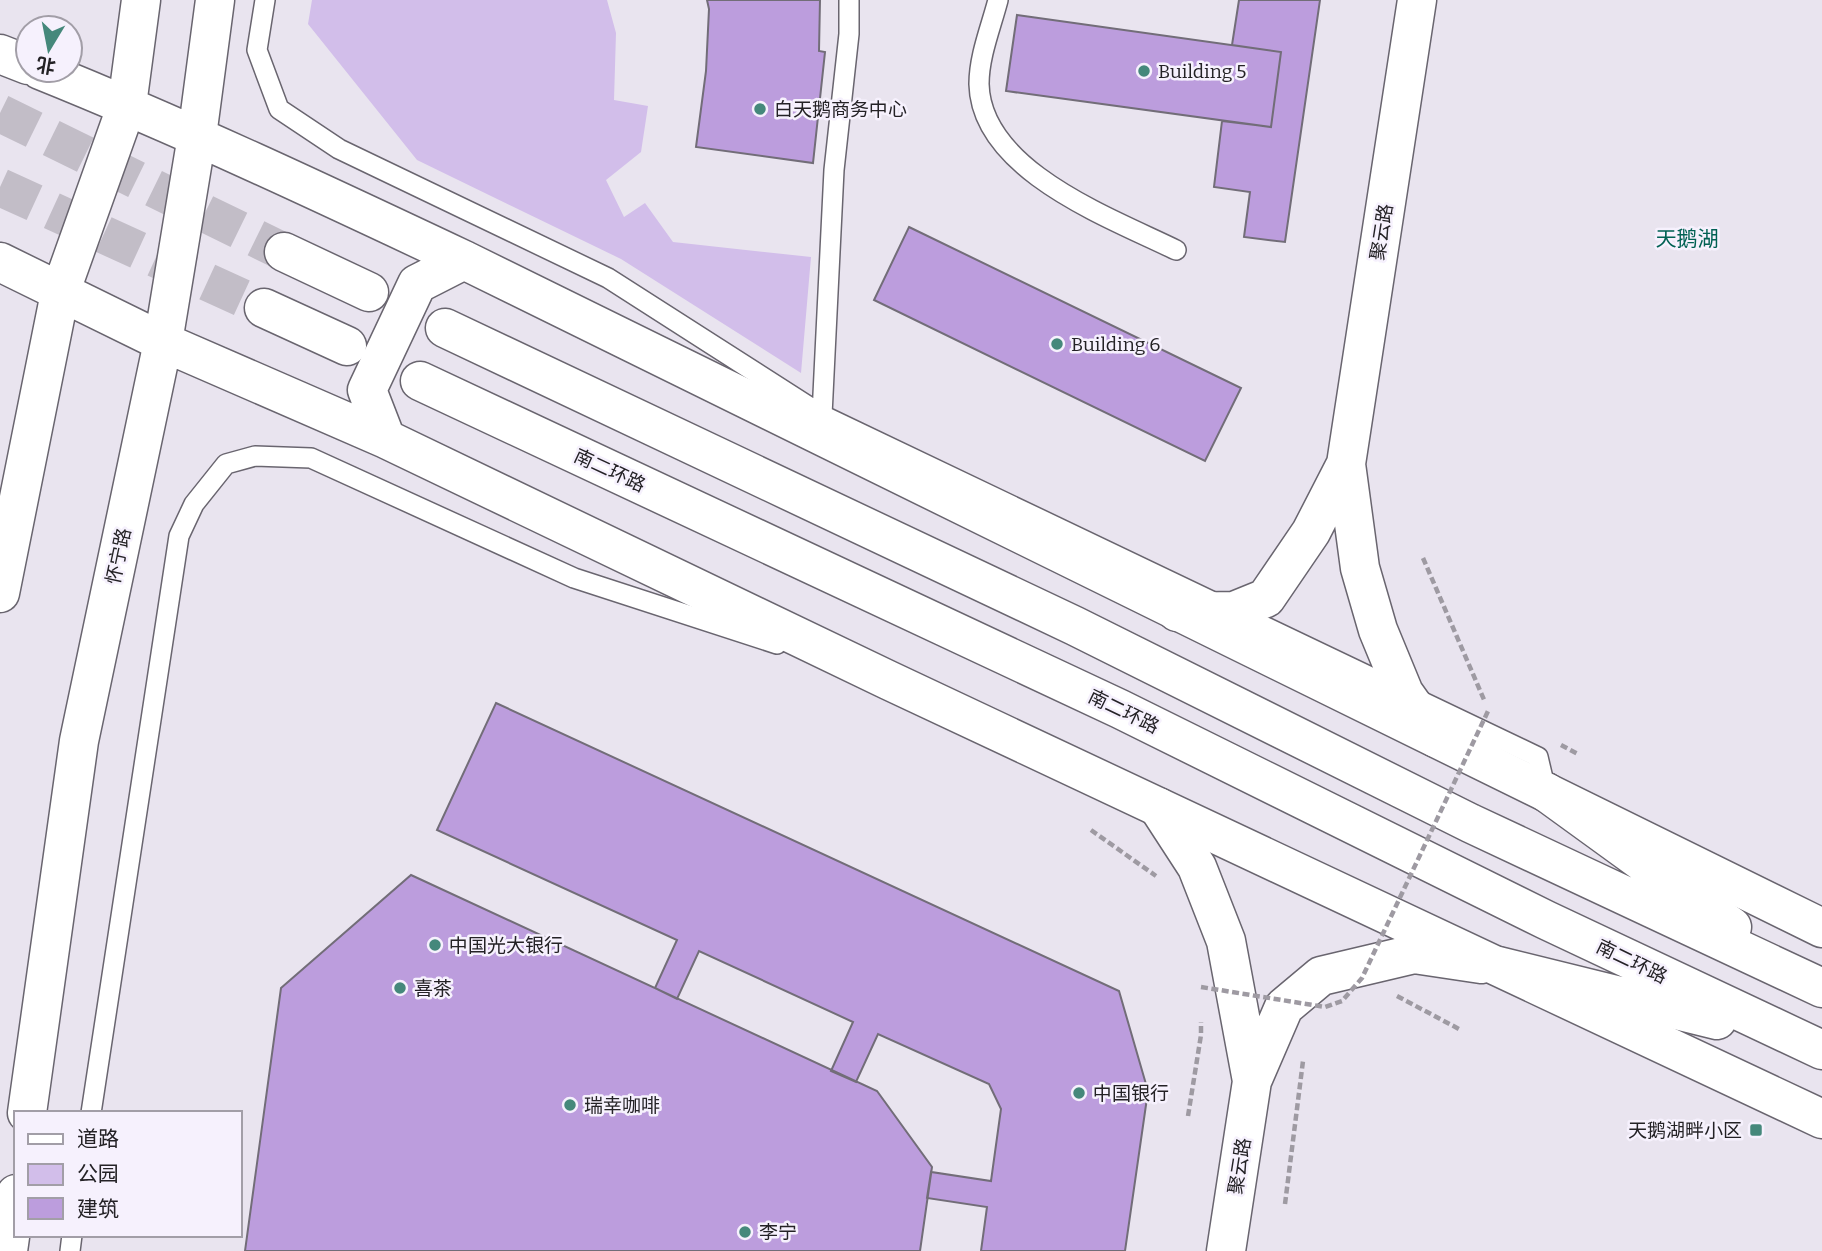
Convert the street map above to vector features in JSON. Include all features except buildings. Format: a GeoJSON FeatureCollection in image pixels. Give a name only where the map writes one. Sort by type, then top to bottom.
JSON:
{"type":"FeatureCollection","features":[{"type":"Feature","properties":{"kind":"main road"},"geometry":{"type":"LineString","coordinates":[[0,593],[60,293],[127,105],[141,0]]}},
{"type":"Feature","properties":{"kind":"main road","name":"怀宁路"},"geometry":{"type":"LineString","coordinates":[[27,1111],[79,741],[163,342],[197,136],[215,0]]}},
{"type":"Feature","properties":{"kind":"main road","name":"聚云路"},"geometry":{"type":"LineString","coordinates":[[1417,0],[1346,464],[1360,568],[1378,630],[1404,693],[1436,738]]}},
{"type":"Feature","properties":{"kind":"main road"},"geometry":{"type":"LineString","coordinates":[[75,84],[197,136],[464,260],[1822,928]]}},
{"type":"Feature","properties":{"kind":"main road"},"geometry":{"type":"LineString","coordinates":[[284,253],[369,292]]}},
{"type":"Feature","properties":{"kind":"main road"},"geometry":{"type":"LineString","coordinates":[[386,439],[367,390],[417,284],[464,260]]}},
{"type":"Feature","properties":{"kind":"main road"},"geometry":{"type":"LineString","coordinates":[[0,262],[163,342],[386,439],[888,680],[1822,1119]]}},
{"type":"Feature","properties":{"kind":"main road"},"geometry":{"type":"LineString","coordinates":[[264,308],[347,346]]}},
{"type":"Feature","properties":{"kind":"main road"},"geometry":{"type":"LineString","coordinates":[[446,328],[1075,626],[1470,823],[1815,985]]}},
{"type":"Feature","properties":{"kind":"main road","name":"南二环路"},"geometry":{"type":"LineString","coordinates":[[421,381],[1120,709],[1546,920],[1809,1045]]}},
{"type":"Feature","properties":{"kind":"main road","name":"聚云路"},"geometry":{"type":"LineString","coordinates":[[1177,612],[1234,611],[1265,598],[1311,531],[1346,464]]}},
{"type":"Feature","properties":{"kind":"main road"},"geometry":{"type":"LineString","coordinates":[[1546,792],[1815,985]]}},
{"type":"Feature","properties":{"kind":"main road"},"geometry":{"type":"LineString","coordinates":[[1158,807],[1197,867],[1226,940],[1252,1081]]}},
{"type":"Feature","properties":{"kind":"main road"},"geometry":{"type":"LineString","coordinates":[[1252,1081],[1284,1007],[1321,976],[1414,954],[1498,966],[1809,1045]]}},
{"type":"Feature","properties":{"kind":"main road","name":"聚云路"},"geometry":{"type":"LineString","coordinates":[[1226,1251],[1252,1081]]}},
{"type":"Feature","properties":{"kind":"main road"},"geometry":{"type":"LineString","coordinates":[[8,1251],[14,1208]]}},
{"type":"Feature","properties":{"kind":"lane"},"geometry":{"type":"LineString","coordinates":[[265,0],[257,50],[279,109],[339,149],[608,278],[822,415],[1538,757],[1546,792]]}},
{"type":"Feature","properties":{"kind":"lane"},"geometry":{"type":"LineString","coordinates":[[822,415],[834,170],[849,34],[849,0]]}},
{"type":"Feature","properties":{"kind":"lane"},"geometry":{"type":"LineString","coordinates":[[998,0],[979,85],[986,116],[1010,153],[1054,190],[1176,250]]}},
{"type":"Feature","properties":{"kind":"lane"},"geometry":{"type":"LineString","coordinates":[[91,1111],[179,536],[194,504],[226,464],[255,456],[311,458],[574,578],[888,680]]}},
{"type":"Feature","properties":{"kind":"path"},"geometry":{"type":"LineString","coordinates":[[1201,987],[1325,1007],[1342,1001],[1362,978],[1489,709],[1423,558]]}},
{"type":"Feature","properties":{"kind":"path"},"geometry":{"type":"LineString","coordinates":[[1091,830],[1154,873],[1160,880]]}},
{"type":"Feature","properties":{"kind":"path"},"geometry":{"type":"LineString","coordinates":[[1198,975],[1201,999]]}},
{"type":"Feature","properties":{"kind":"path"},"geometry":{"type":"LineString","coordinates":[[1362,978],[1374,984]]}},
{"type":"Feature","properties":{"kind":"path"},"geometry":{"type":"LineString","coordinates":[[1386,990],[1459,1029]]}},
{"type":"Feature","properties":{"kind":"path"},"geometry":{"type":"LineString","coordinates":[[1308,1018],[1310,1004]]}},
{"type":"Feature","properties":{"kind":"path"},"geometry":{"type":"LineString","coordinates":[[1188,1116],[1201,1035],[1201,1011]]}},
{"type":"Feature","properties":{"kind":"path"},"geometry":{"type":"LineString","coordinates":[[1285,1204],[1303,1058]]}},
{"type":"Feature","properties":{"kind":"green space"},"geometry":{"type":"Polygon","coordinates":[[[312,0],[607,0],[616,33],[614,100],[648,106],[641,152],[606,180],[624,217],[645,203],[673,242],[811,257],[801,373],[621,259],[417,160],[308,24],[312,0]]]}},
{"type":"Feature","properties":{"kind":"tunnel"},"geometry":{"type":"LineString","coordinates":[[0,113],[284,252]]}},
{"type":"Feature","properties":{"kind":"tunnel"},"geometry":{"type":"LineString","coordinates":[[0,187],[264,308]]}},
{"type":"Feature","properties":{"kind":"place","name":"Building 5"},"geometry":{"type":"Point","coordinates":[1144,71]}},
{"type":"Feature","properties":{"kind":"place","name":"白天鹅商务中心"},"geometry":{"type":"Point","coordinates":[760,109]}},
{"type":"Feature","properties":{"kind":"place","name":"Building 6"},"geometry":{"type":"Point","coordinates":[1057,344]}},
{"type":"Feature","properties":{"kind":"place","name":"中国光大银行"},"geometry":{"type":"Point","coordinates":[435,945]}},
{"type":"Feature","properties":{"kind":"place","name":"喜茶"},"geometry":{"type":"Point","coordinates":[400,988]}},
{"type":"Feature","properties":{"kind":"place","name":"中国银行"},"geometry":{"type":"Point","coordinates":[1079,1093]}},
{"type":"Feature","properties":{"kind":"place","name":"瑞幸咖啡"},"geometry":{"type":"Point","coordinates":[570,1105]}},
{"type":"Feature","properties":{"kind":"place","name":"天鹅湖畔小区"},"geometry":{"type":"Point","coordinates":[1756,1130]}},
{"type":"Feature","properties":{"kind":"place","name":"李宁"},"geometry":{"type":"Point","coordinates":[745,1232]}},
{"type":"Feature","properties":{"kind":"district","name":"天鹅湖"},"geometry":{"type":"Point","coordinates":[1687,239]}}]}
